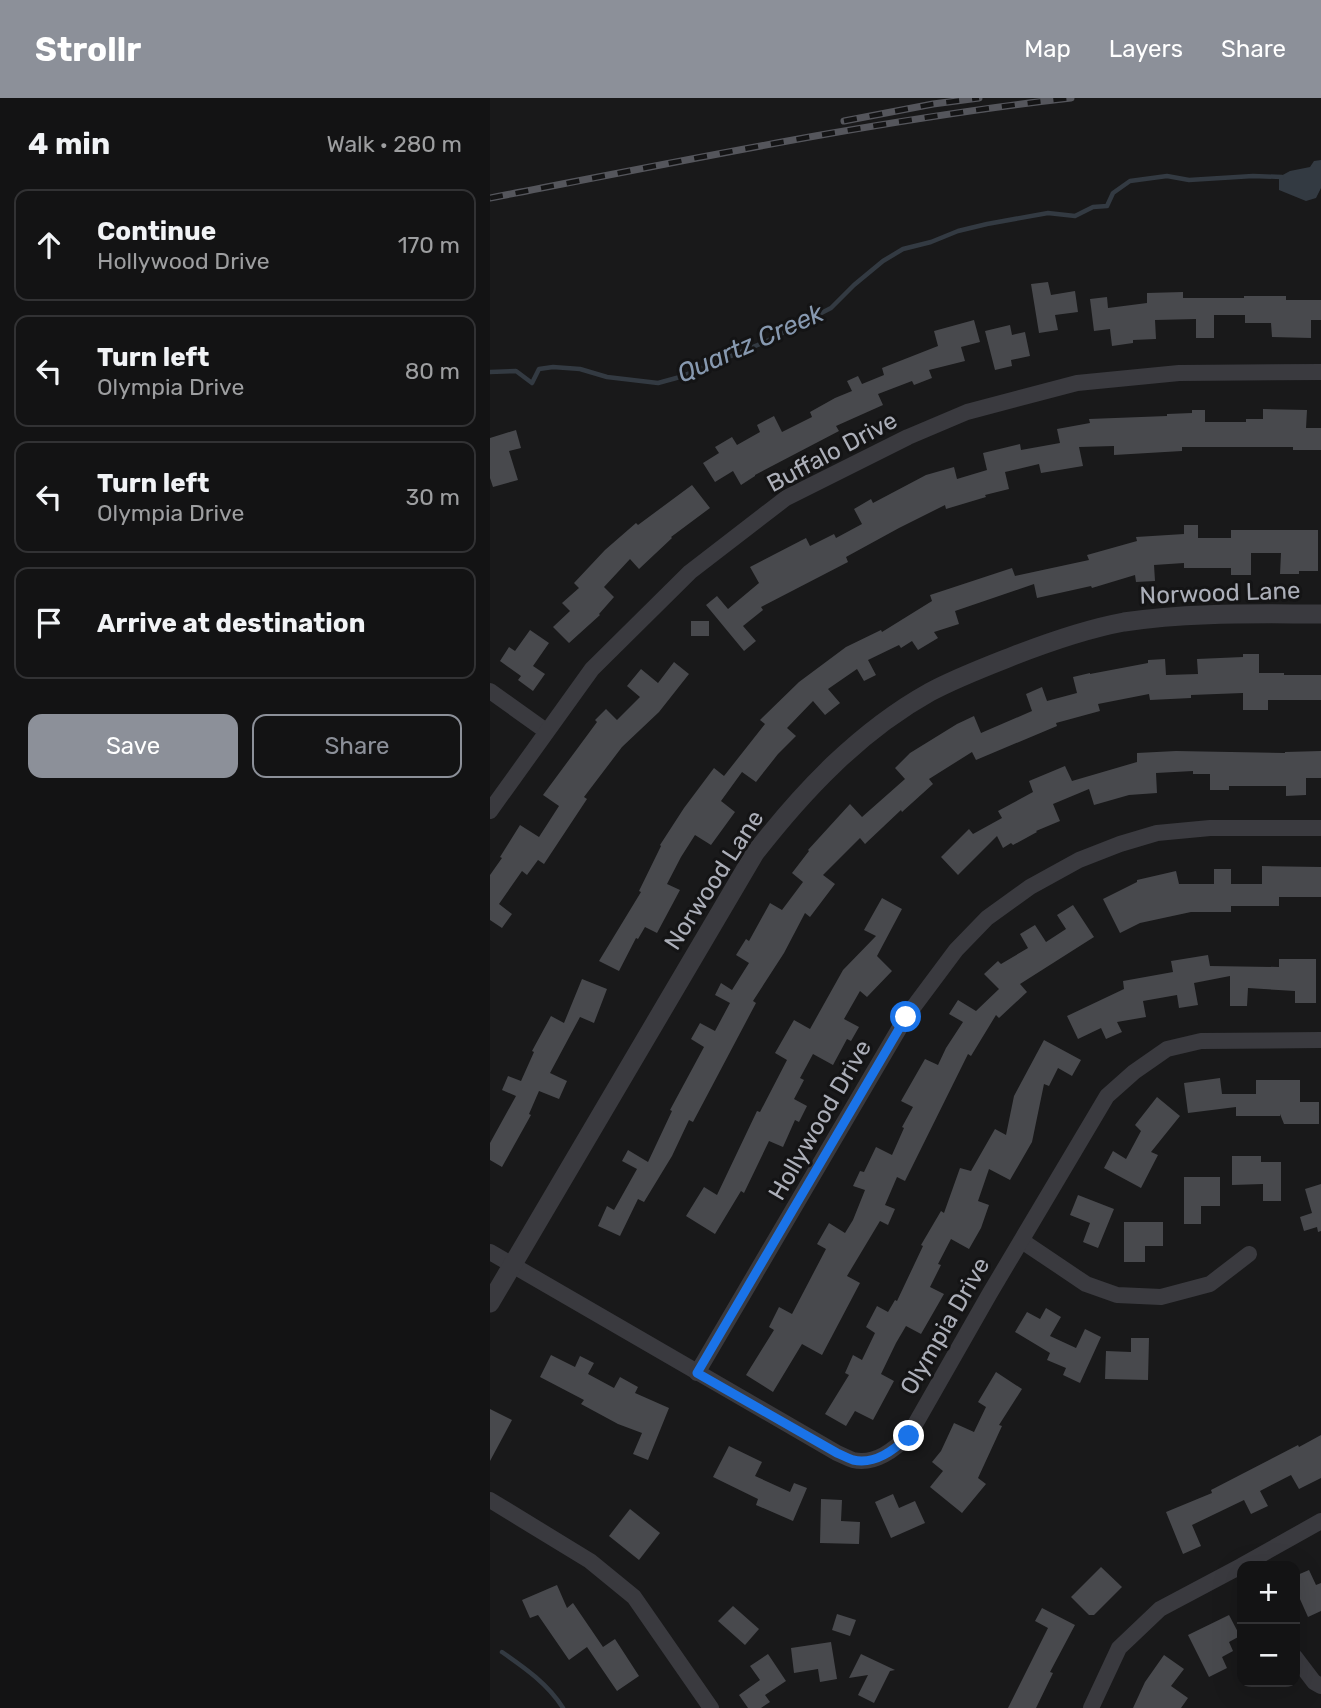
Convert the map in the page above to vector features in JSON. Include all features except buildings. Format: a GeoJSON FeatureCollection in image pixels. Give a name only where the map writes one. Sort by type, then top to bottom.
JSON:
{"type":"FeatureCollection","features":[{"type":"Feature","properties":{"kind":"street","name":"Buffalo Drive"},"geometry":{"type":"LineString","coordinates":[[490,811],[592,668],[690,572],[786,498],[908,437],[967,412],[1077,383],[1179,373],[1321,372]]}},
{"type":"Feature","properties":{"kind":"street","name":"Norwood Lane"},"geometry":{"type":"LineString","coordinates":[[490,1303],[755,853],[806,791],[867,735],[932,691],[1060,637],[1124,622],[1180,616],[1321,614]]}},
{"type":"Feature","properties":{"kind":"street"},"geometry":{"type":"LineString","coordinates":[[490,691],[546,732]]}},
{"type":"Feature","properties":{"kind":"street","name":"Hollywood Drive"},"geometry":{"type":"LineString","coordinates":[[697,1373],[906,1017],[956,950],[987,918],[1030,887],[1079,860],[1157,833],[1210,828],[1321,828]]}},
{"type":"Feature","properties":{"kind":"street","name":"Olympia Drive"},"geometry":{"type":"LineString","coordinates":[[490,1252],[837,1453],[854,1460],[871,1460],[893,1451],[909,1436],[990,1293],[1107,1097],[1134,1072],[1167,1049],[1202,1041],[1321,1040]]}},
{"type":"Feature","properties":{"kind":"street"},"geometry":{"type":"LineString","coordinates":[[1021,1241],[1086,1284],[1117,1295],[1161,1297],[1210,1284],[1249,1254]]}},
{"type":"Feature","properties":{"kind":"street"},"geometry":{"type":"LineString","coordinates":[[490,1500],[590,1561],[634,1597],[711,1708]]}},
{"type":"Feature","properties":{"kind":"street"},"geometry":{"type":"LineString","coordinates":[[1253,1561],[1321,1521]]}},
{"type":"Feature","properties":{"kind":"street"},"geometry":{"type":"LineString","coordinates":[[1091,1708],[1119,1648],[1160,1609],[1237,1570]]}},
{"type":"Feature","properties":{"kind":"street"},"geometry":{"type":"LineString","coordinates":[[1300,1664],[1314,1682],[1321,1686]]}},
{"type":"Feature","properties":{"kind":"shaded area"},"geometry":{"type":"Polygon","coordinates":[[[1321,160],[1321,188],[1316,198],[1306,201],[1279,190],[1279,177],[1290,171],[1310,167],[1314,161],[1321,160]]]}},
{"type":"Feature","properties":{"kind":"waterway","name":"Quartz Creek"},"geometry":{"type":"LineString","coordinates":[[490,372],[516,371],[532,383],[539,369],[553,367],[658,383],[680,377],[765,342],[831,308],[883,261],[903,249],[987,224],[1048,213],[1075,216],[1093,207],[1107,206],[1113,193],[1130,181],[1167,176],[1189,180],[1282,177]]}},
{"type":"Feature","properties":{"kind":"waterway"},"geometry":{"type":"LineString","coordinates":[[502,1652],[543,1684],[563,1708]]}},
{"type":"Feature","properties":{"kind":"railway"},"geometry":{"type":"LineString","coordinates":[[844,121],[979,98]]}},
{"type":"Feature","properties":{"kind":"railway"},"geometry":{"type":"LineString","coordinates":[[490,198],[852,130],[1071,98]]}},
{"type":"Feature","properties":{"kind":"route"},"geometry":{"type":"LineString","coordinates":[[906,1017],[697,1373],[837,1453],[854,1460],[871,1460],[893,1451],[909,1436]]}}]}
